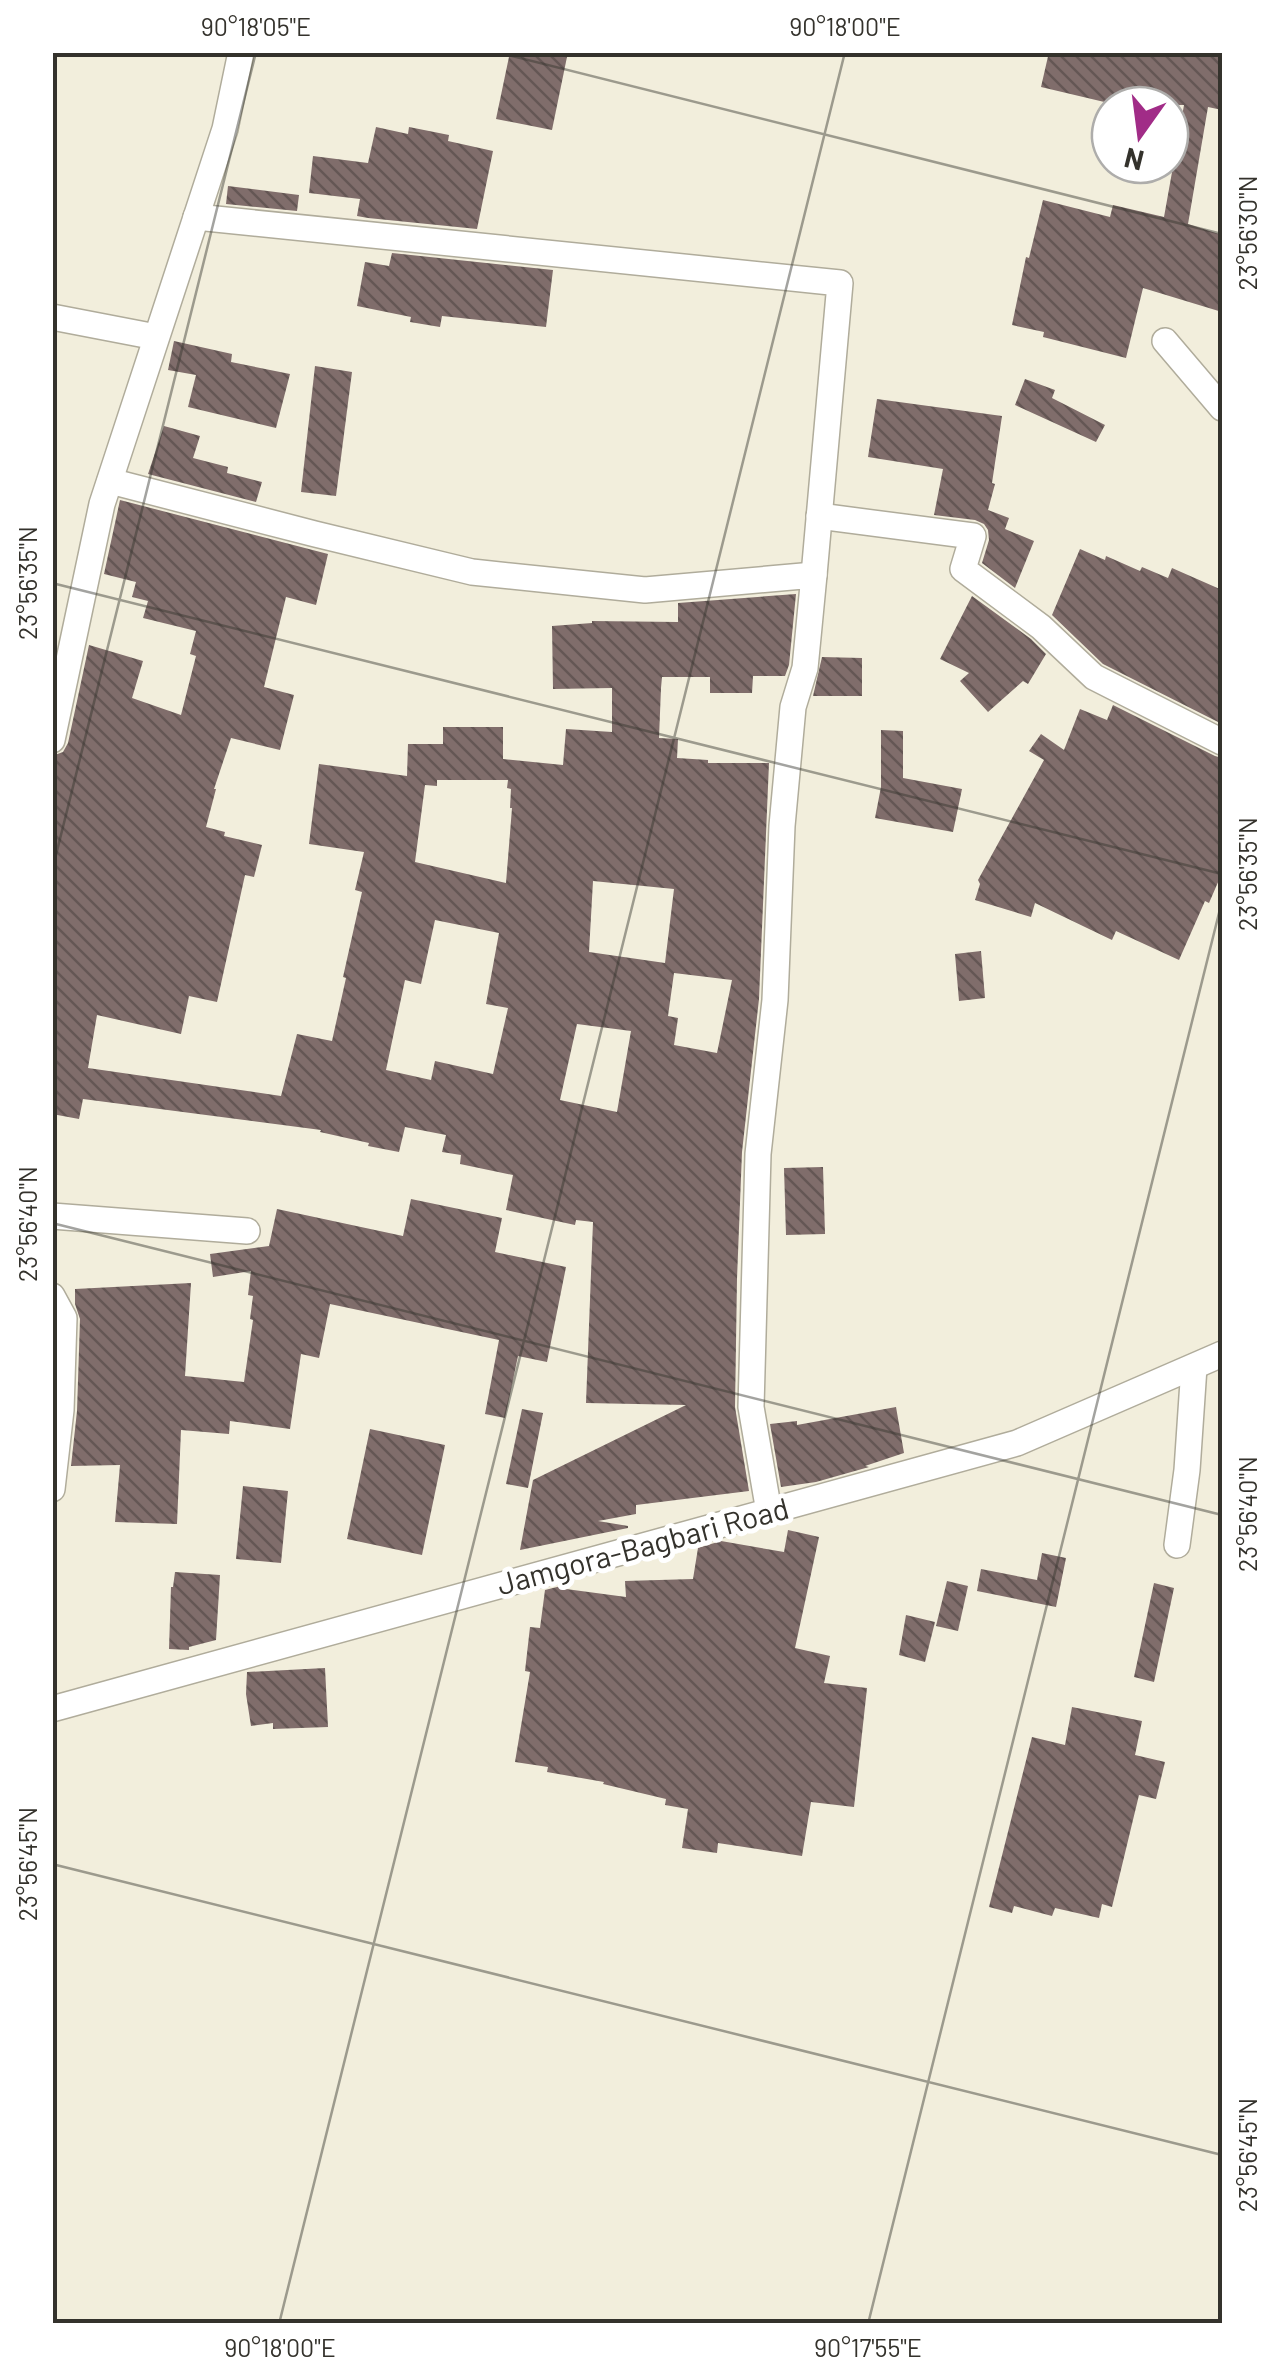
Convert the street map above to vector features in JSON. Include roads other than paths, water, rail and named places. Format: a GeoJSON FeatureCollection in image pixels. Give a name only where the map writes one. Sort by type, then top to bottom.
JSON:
{"type":"FeatureCollection","features":[{"type":"Feature","properties":{"kind":"street"},"geometry":{"type":"LineString","coordinates":[[52,740],[102,504],[226,129],[241,52]]}},
{"type":"Feature","properties":{"kind":"street"},"geometry":{"type":"LineString","coordinates":[[196,217],[840,283],[804,668],[791,727],[782,826],[775,1000],[758,1154],[751,1407],[769,1512]]}},
{"type":"Feature","properties":{"kind":"street"},"geometry":{"type":"LineString","coordinates":[[52,316],[156,337]]}},
{"type":"Feature","properties":{"kind":"street"},"geometry":{"type":"LineString","coordinates":[[1164,341],[1222,408]]}},
{"type":"Feature","properties":{"kind":"street"},"geometry":{"type":"LineString","coordinates":[[110,481],[472,572],[645,590],[814,575]]}},
{"type":"Feature","properties":{"kind":"street"},"geometry":{"type":"LineString","coordinates":[[819,516],[973,536],[963,568],[1042,627],[1094,678],[1222,742]]}},
{"type":"Feature","properties":{"kind":"street"},"geometry":{"type":"LineString","coordinates":[[52,1216],[247,1231]]}},
{"type":"Feature","properties":{"kind":"street"},"geometry":{"type":"LineString","coordinates":[[52,1296],[64,1318],[58,1348],[61,1410],[52,1489]]}},
{"type":"Feature","properties":{"kind":"street","name":"Jamgora-Bagbari Road"},"geometry":{"type":"LineString","coordinates":[[52,1709],[1017,1443],[1222,1354]]}},
{"type":"Feature","properties":{"kind":"street"},"geometry":{"type":"LineString","coordinates":[[1177,1545],[1194,1367]]}}]}
